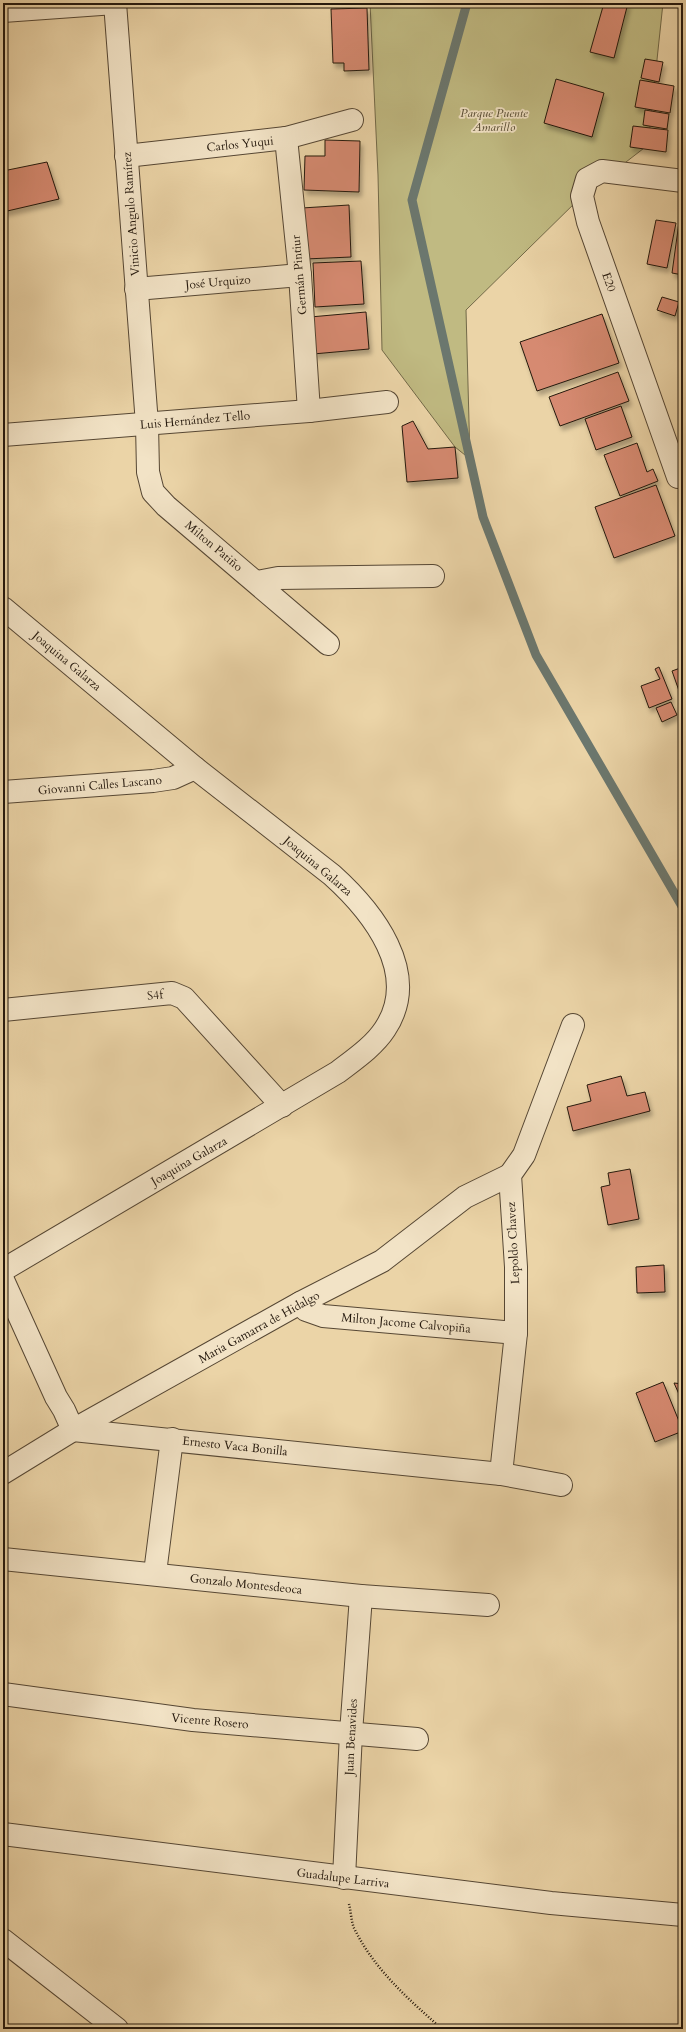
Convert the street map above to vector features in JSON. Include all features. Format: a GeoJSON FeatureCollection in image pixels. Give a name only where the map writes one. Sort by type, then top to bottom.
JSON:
{"type":"FeatureCollection","features":[{"type":"Feature","properties":{"kind":"street"},"geometry":{"type":"LineString","coordinates":[[3,11],[115,3]]}},
{"type":"Feature","properties":{"kind":"street","name":"Vinicio Angulo Ramírez"},"geometry":{"type":"LineString","coordinates":[[115,3],[147,424]]}},
{"type":"Feature","properties":{"kind":"street","name":"Carlos Yuqui"},"geometry":{"type":"LineString","coordinates":[[126,156],[286,138],[352,120]]}},
{"type":"Feature","properties":{"kind":"street","name":"Germán Pintiur"},"geometry":{"type":"LineString","coordinates":[[286,138],[300,275],[309,411]]}},
{"type":"Feature","properties":{"kind":"street","name":"E20"},"geometry":{"type":"LineString","coordinates":[[678,477],[588,222],[582,196],[587,179],[602,171],[683,181]]}},
{"type":"Feature","properties":{"kind":"street","name":"José Urquizo"},"geometry":{"type":"LineString","coordinates":[[136,289],[300,275]]}},
{"type":"Feature","properties":{"kind":"street","name":"Luis Hernández Tello"},"geometry":{"type":"LineString","coordinates":[[3,435],[309,411],[387,402]]}},
{"type":"Feature","properties":{"kind":"street","name":"Milton Patiño"},"geometry":{"type":"LineString","coordinates":[[147,424],[148,472],[153,492],[166,506],[328,644]]}},
{"type":"Feature","properties":{"kind":"street"},"geometry":{"type":"LineString","coordinates":[[257,582],[278,578],[434,576]]}},
{"type":"Feature","properties":{"kind":"street","name":"Joaquina Galarza"},"geometry":{"type":"LineString","coordinates":[[3,608],[195,768],[332,875],[350,892],[363,905],[383,936],[396,970],[398,983],[396,1006],[386,1029],[377,1039],[338,1072],[3,1270]]}},
{"type":"Feature","properties":{"kind":"street","name":"Giovanni Calles Lascano"},"geometry":{"type":"LineString","coordinates":[[3,792],[153,781],[173,778],[195,768]]}},
{"type":"Feature","properties":{"kind":"street","name":"S4f"},"geometry":{"type":"LineString","coordinates":[[3,1010],[172,993],[176,994],[184,998],[282,1106]]}},
{"type":"Feature","properties":{"kind":"street"},"geometry":{"type":"LineString","coordinates":[[510,1175],[524,1155],[573,1025]]}},
{"type":"Feature","properties":{"kind":"street","name":"Maria Gamarra de Hidalgo"},"geometry":{"type":"LineString","coordinates":[[3,1473],[73,1430],[300,1303],[382,1261],[465,1197],[510,1175]]}},
{"type":"Feature","properties":{"kind":"street","name":"Lepoldo Chavez"},"geometry":{"type":"LineString","coordinates":[[501,1474],[516,1333],[516,1267],[510,1175]]}},
{"type":"Feature","properties":{"kind":"street"},"geometry":{"type":"LineString","coordinates":[[3,1280],[56,1397],[73,1430]]}},
{"type":"Feature","properties":{"kind":"street","name":"Milton Jacome Calvopiña"},"geometry":{"type":"LineString","coordinates":[[300,1303],[306,1310],[323,1316],[516,1333]]}},
{"type":"Feature","properties":{"kind":"street","name":"Ernesto Vaca Bonilla"},"geometry":{"type":"LineString","coordinates":[[73,1430],[501,1474],[561,1484]]}},
{"type":"Feature","properties":{"kind":"street"},"geometry":{"type":"LineString","coordinates":[[155,1574],[172,1439]]}},
{"type":"Feature","properties":{"kind":"street","name":"Gonzalo Montesdeoca"},"geometry":{"type":"LineString","coordinates":[[3,1559],[361,1596],[488,1605]]}},
{"type":"Feature","properties":{"kind":"street","name":"Juan Benavides"},"geometry":{"type":"LineString","coordinates":[[344,1878],[351,1732],[361,1596]]}},
{"type":"Feature","properties":{"kind":"street","name":"Vicente Rosero"},"geometry":{"type":"LineString","coordinates":[[3,1694],[193,1720],[351,1732],[417,1739]]}},
{"type":"Feature","properties":{"kind":"street","name":"Guadalupe Larriva"},"geometry":{"type":"LineString","coordinates":[[3,1834],[551,1903],[683,1915]]}},
{"type":"Feature","properties":{"kind":"street"},"geometry":{"type":"LineString","coordinates":[[3,1940],[117,2029]]}},
{"type":"Feature","properties":{"kind":"path"},"geometry":{"type":"LineString","coordinates":[[344,1878],[354,1926],[373,1959],[401,1992],[442,2029]]}},
{"type":"Feature","properties":{"kind":"green space","name":"Parque Puente Amarillo"},"geometry":{"type":"Polygon","coordinates":[[[370,3],[663,3],[648,145],[582,196],[466,310],[470,459],[455,447],[382,350],[378,175],[370,3]]]}},
{"type":"Feature","properties":{"kind":"green space"},"geometry":{"type":"Polygon","coordinates":[[[663,3],[683,3],[683,5],[663,3]]]}},
{"type":"Feature","properties":{"kind":"building"},"geometry":{"type":"Polygon","coordinates":[[[604,3],[628,3],[614,58],[590,52],[604,3]]]}},
{"type":"Feature","properties":{"kind":"building"},"geometry":{"type":"Polygon","coordinates":[[[367,8],[369,70],[344,71],[344,63],[333,63],[331,9],[367,8]]]}},
{"type":"Feature","properties":{"kind":"building"},"geometry":{"type":"Polygon","coordinates":[[[645,59],[663,62],[659,82],[641,78],[645,59]]]}},
{"type":"Feature","properties":{"kind":"building"},"geometry":{"type":"Polygon","coordinates":[[[556,79],[604,93],[592,137],[544,123],[556,79]]]}},
{"type":"Feature","properties":{"kind":"building"},"geometry":{"type":"Polygon","coordinates":[[[640,80],[674,86],[670,113],[635,107],[640,80]]]}},
{"type":"Feature","properties":{"kind":"building"},"geometry":{"type":"Polygon","coordinates":[[[645,110],[669,114],[667,129],[643,125],[645,110]]]}},
{"type":"Feature","properties":{"kind":"building"},"geometry":{"type":"Polygon","coordinates":[[[633,126],[668,130],[666,152],[630,147],[633,126]]]}},
{"type":"Feature","properties":{"kind":"building"},"geometry":{"type":"Polygon","coordinates":[[[325,140],[360,141],[359,192],[304,190],[305,156],[325,156],[325,140]]]}},
{"type":"Feature","properties":{"kind":"building"},"geometry":{"type":"Polygon","coordinates":[[[47,162],[59,199],[3,212],[3,171],[47,162]]]}},
{"type":"Feature","properties":{"kind":"building"},"geometry":{"type":"Polygon","coordinates":[[[349,205],[351,257],[305,259],[302,208],[349,205]]]}},
{"type":"Feature","properties":{"kind":"building"},"geometry":{"type":"Polygon","coordinates":[[[680,215],[683,216],[683,275],[672,273],[680,215]]]}},
{"type":"Feature","properties":{"kind":"building"},"geometry":{"type":"Polygon","coordinates":[[[656,220],[676,223],[667,268],[647,264],[656,220]]]}},
{"type":"Feature","properties":{"kind":"building"},"geometry":{"type":"Polygon","coordinates":[[[361,261],[364,304],[315,307],[313,263],[361,261]]]}},
{"type":"Feature","properties":{"kind":"building"},"geometry":{"type":"Polygon","coordinates":[[[662,297],[679,302],[675,316],[657,310],[662,297]]]}},
{"type":"Feature","properties":{"kind":"building"},"geometry":{"type":"Polygon","coordinates":[[[366,312],[369,349],[313,354],[310,317],[366,312]]]}},
{"type":"Feature","properties":{"kind":"building"},"geometry":{"type":"Polygon","coordinates":[[[602,314],[619,363],[537,391],[520,342],[602,314]]]}},
{"type":"Feature","properties":{"kind":"building"},"geometry":{"type":"Polygon","coordinates":[[[618,372],[629,401],[560,426],[549,397],[618,372]]]}},
{"type":"Feature","properties":{"kind":"building"},"geometry":{"type":"Polygon","coordinates":[[[621,406],[632,437],[596,450],[585,419],[621,406]]]}},
{"type":"Feature","properties":{"kind":"building"},"geometry":{"type":"Polygon","coordinates":[[[413,421],[428,449],[455,447],[458,478],[407,482],[402,426],[413,421]]]}},
{"type":"Feature","properties":{"kind":"building"},"geometry":{"type":"Polygon","coordinates":[[[637,443],[647,472],[653,469],[658,481],[620,496],[604,455],[637,443]]]}},
{"type":"Feature","properties":{"kind":"building"},"geometry":{"type":"Polygon","coordinates":[[[656,485],[675,536],[614,558],[595,507],[656,485]]]}},
{"type":"Feature","properties":{"kind":"building"},"geometry":{"type":"Polygon","coordinates":[[[659,667],[672,699],[649,708],[641,686],[660,679],[655,669],[659,667]]]}},
{"type":"Feature","properties":{"kind":"building"},"geometry":{"type":"Polygon","coordinates":[[[683,667],[683,702],[672,671],[683,667]]]}},
{"type":"Feature","properties":{"kind":"building"},"geometry":{"type":"Polygon","coordinates":[[[671,702],[677,715],[662,722],[656,708],[671,702]]]}},
{"type":"Feature","properties":{"kind":"building"},"geometry":{"type":"Polygon","coordinates":[[[621,1076],[627,1096],[645,1092],[650,1111],[573,1131],[567,1107],[591,1101],[587,1085],[621,1076]]]}},
{"type":"Feature","properties":{"kind":"building"},"geometry":{"type":"Polygon","coordinates":[[[630,1169],[639,1219],[608,1225],[601,1187],[610,1185],[608,1173],[630,1169]]]}},
{"type":"Feature","properties":{"kind":"building"},"geometry":{"type":"Polygon","coordinates":[[[664,1265],[665,1292],[637,1293],[636,1267],[664,1265]]]}},
{"type":"Feature","properties":{"kind":"building"},"geometry":{"type":"Polygon","coordinates":[[[663,1382],[683,1431],[655,1442],[636,1393],[663,1382]]]}},
{"type":"Feature","properties":{"kind":"building"},"geometry":{"type":"Polygon","coordinates":[[[674,1383],[683,1384],[683,1403],[674,1383]]]}},
{"type":"Feature","properties":{"kind":"waterway"},"geometry":{"type":"LineString","coordinates":[[467,3],[412,200],[483,517],[536,655],[683,908]]}}]}
